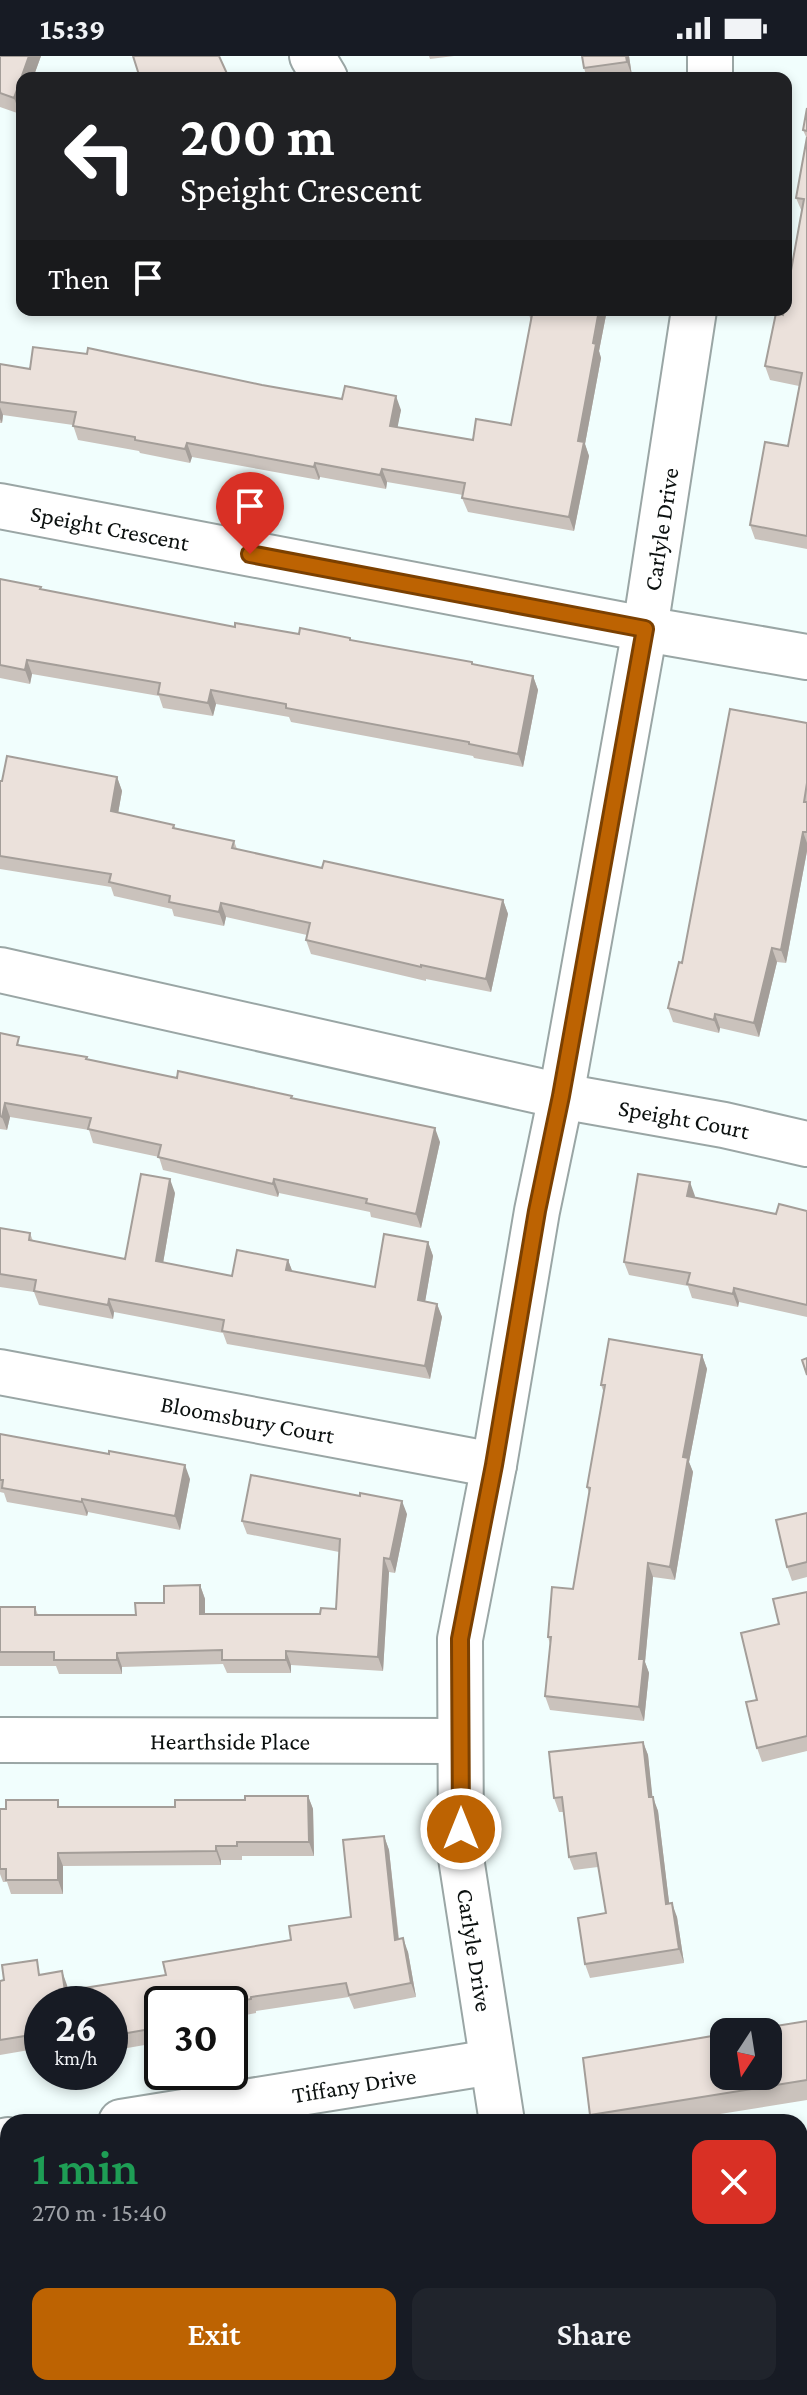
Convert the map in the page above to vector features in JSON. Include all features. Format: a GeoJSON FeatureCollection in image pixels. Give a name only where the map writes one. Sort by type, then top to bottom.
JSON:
{"type":"FeatureCollection","features":[{"type":"Feature","properties":{"kind":"street","name":"Carlyle Drive"},"geometry":{"type":"LineString","coordinates":[[501,2114],[461,1858],[460,1639],[645,629],[693,316]]}},
{"type":"Feature","properties":{"kind":"street","name":"Speight Crescent"},"geometry":{"type":"LineString","coordinates":[[0,506],[807,657]]}},
{"type":"Feature","properties":{"kind":"street"},"geometry":{"type":"LineString","coordinates":[[0,970],[561,1096]]}},
{"type":"Feature","properties":{"kind":"street","name":"Speight Court"},"geometry":{"type":"LineString","coordinates":[[561,1096],[724,1125],[807,1144]]}},
{"type":"Feature","properties":{"kind":"street","name":"Bloomsbury Court"},"geometry":{"type":"LineString","coordinates":[[0,1372],[494,1465]]}},
{"type":"Feature","properties":{"kind":"street","name":"Hearthside Place"},"geometry":{"type":"LineString","coordinates":[[0,1740],[460,1741]]}},
{"type":"Feature","properties":{"kind":"street","name":"Tiffany Drive"},"geometry":{"type":"LineString","coordinates":[[170,2114],[492,2062]]}},
{"type":"Feature","properties":{"kind":"building"},"geometry":{"type":"Polygon","coordinates":[[[0,56],[29,56],[23,72],[16,72],[14,98],[0,93],[0,56]]]}},
{"type":"Feature","properties":{"kind":"building"},"geometry":{"type":"Polygon","coordinates":[[[133,56],[219,56],[226,72],[138,72],[133,56]]]}},
{"type":"Feature","properties":{"kind":"building"},"geometry":{"type":"Polygon","coordinates":[[[582,56],[626,56],[627,62],[584,68],[582,56]]]}},
{"type":"Feature","properties":{"kind":"building"},"geometry":{"type":"Polygon","coordinates":[[[807,108],[807,131],[803,130],[807,108]]]}},
{"type":"Feature","properties":{"kind":"building"},"geometry":{"type":"Polygon","coordinates":[[[807,137],[807,536],[750,525],[765,442],[788,446],[802,373],[765,366],[775,316],[792,316],[792,265],[804,199],[796,198],[807,137]]]}},
{"type":"Feature","properties":{"kind":"building"},"geometry":{"type":"Polygon","coordinates":[[[532,316],[598,316],[593,343],[596,344],[578,441],[584,442],[569,517],[462,498],[465,483],[382,469],[380,475],[315,463],[314,467],[187,443],[185,449],[73,426],[76,412],[0,402],[0,364],[30,369],[33,347],[87,354],[88,348],[342,399],[345,386],[396,396],[390,426],[473,440],[476,419],[511,425],[532,316]]]}},
{"type":"Feature","properties":{"kind":"building"},"geometry":{"type":"Polygon","coordinates":[[[0,579],[235,627],[235,623],[299,634],[300,628],[533,676],[518,754],[211,690],[208,703],[158,694],[160,683],[27,660],[25,670],[0,665],[0,579]]]}},
{"type":"Feature","properties":{"kind":"building"},"geometry":{"type":"Polygon","coordinates":[[[730,709],[807,723],[804,802],[807,802],[807,832],[803,832],[781,950],[772,948],[754,1023],[715,1014],[714,1020],[668,1008],[679,962],[682,963],[730,709]]]}},
{"type":"Feature","properties":{"kind":"building"},"geometry":{"type":"Polygon","coordinates":[[[7,756],[117,777],[111,811],[234,841],[232,848],[322,868],[324,861],[503,900],[486,979],[306,940],[310,923],[221,903],[219,912],[169,902],[170,896],[109,882],[111,874],[0,856],[0,781],[7,756]]]}},
{"type":"Feature","properties":{"kind":"building"},"geometry":{"type":"Polygon","coordinates":[[[0,1033],[19,1037],[17,1045],[177,1078],[178,1071],[435,1128],[416,1214],[366,1203],[367,1199],[274,1179],[273,1184],[158,1157],[161,1145],[88,1129],[91,1118],[5,1103],[2,1117],[0,1033]]]}},
{"type":"Feature","properties":{"kind":"building"},"geometry":{"type":"Polygon","coordinates":[[[141,1174],[170,1179],[156,1261],[232,1276],[237,1250],[288,1260],[286,1270],[375,1287],[384,1234],[428,1242],[418,1300],[437,1304],[425,1366],[222,1331],[224,1320],[109,1299],[108,1305],[34,1291],[36,1280],[0,1274],[0,1228],[30,1233],[29,1240],[125,1259],[141,1174]]]}},
{"type":"Feature","properties":{"kind":"building"},"geometry":{"type":"Polygon","coordinates":[[[638,1174],[690,1182],[687,1196],[776,1214],[779,1204],[807,1211],[807,1305],[734,1288],[733,1294],[687,1284],[690,1273],[624,1262],[638,1174]]]}},
{"type":"Feature","properties":{"kind":"building"},"geometry":{"type":"Polygon","coordinates":[[[609,1339],[702,1355],[683,1457],[688,1458],[670,1567],[648,1563],[639,1659],[644,1659],[639,1707],[545,1696],[552,1587],[573,1589],[605,1385],[601,1385],[609,1339]]]}},
{"type":"Feature","properties":{"kind":"building"},"geometry":{"type":"Polygon","coordinates":[[[807,1358],[807,1375],[802,1360],[807,1358]]]}},
{"type":"Feature","properties":{"kind":"building"},"geometry":{"type":"Polygon","coordinates":[[[0,1434],[185,1465],[175,1516],[2,1488],[0,1434]]]}},
{"type":"Feature","properties":{"kind":"building"},"geometry":{"type":"Polygon","coordinates":[[[251,1475],[402,1501],[390,1559],[384,1558],[378,1657],[286,1651],[286,1660],[222,1660],[222,1650],[117,1653],[117,1660],[54,1660],[54,1652],[0,1652],[0,1607],[35,1607],[35,1615],[136,1615],[135,1603],[164,1603],[164,1586],[200,1585],[200,1614],[320,1614],[321,1608],[336,1609],[340,1539],[242,1521],[251,1475]]]}},
{"type":"Feature","properties":{"kind":"building"},"geometry":{"type":"Polygon","coordinates":[[[807,1513],[807,1562],[787,1567],[776,1520],[807,1513]]]}},
{"type":"Feature","properties":{"kind":"building"},"geometry":{"type":"Polygon","coordinates":[[[807,1592],[807,1736],[757,1748],[746,1702],[757,1700],[741,1633],[779,1624],[773,1599],[807,1592]]]}},
{"type":"Feature","properties":{"kind":"building"},"geometry":{"type":"Polygon","coordinates":[[[643,1742],[666,1904],[672,1903],[679,1949],[585,1964],[578,1918],[606,1913],[596,1853],[569,1857],[562,1797],[554,1798],[549,1752],[643,1742]]]}},
{"type":"Feature","properties":{"kind":"building"},"geometry":{"type":"Polygon","coordinates":[[[245,1796],[308,1796],[309,1842],[237,1842],[237,1846],[216,1846],[216,1851],[58,1853],[58,1880],[6,1880],[6,1869],[0,1869],[0,1809],[6,1809],[6,1800],[58,1800],[58,1807],[175,1807],[175,1800],[245,1800],[245,1796]]]}},
{"type":"Feature","properties":{"kind":"building"},"geometry":{"type":"Polygon","coordinates":[[[384,1836],[395,1940],[403,1938],[411,1983],[349,1995],[346,1983],[248,2000],[248,1986],[144,1986],[144,2030],[128,2033],[128,1986],[97,1986],[166,1975],[163,1962],[291,1940],[289,1926],[351,1917],[343,1840],[384,1836]]]}},
{"type":"Feature","properties":{"kind":"building"},"geometry":{"type":"Polygon","coordinates":[[[37,1960],[39,1975],[62,1971],[64,1986],[24,1986],[24,2036],[0,2040],[2,1965],[37,1960]]]}},
{"type":"Feature","properties":{"kind":"building"},"geometry":{"type":"Polygon","coordinates":[[[807,2021],[807,2080],[782,2084],[782,2025],[807,2021]]]}},
{"type":"Feature","properties":{"kind":"building"},"geometry":{"type":"Polygon","coordinates":[[[710,2036],[710,2090],[745,2090],[590,2114],[583,2058],[710,2036]]]}},
{"type":"Feature","properties":{"kind":"route"},"geometry":{"type":"LineString","coordinates":[[250,554],[645,629],[460,1639],[461,1829]]}}]}
